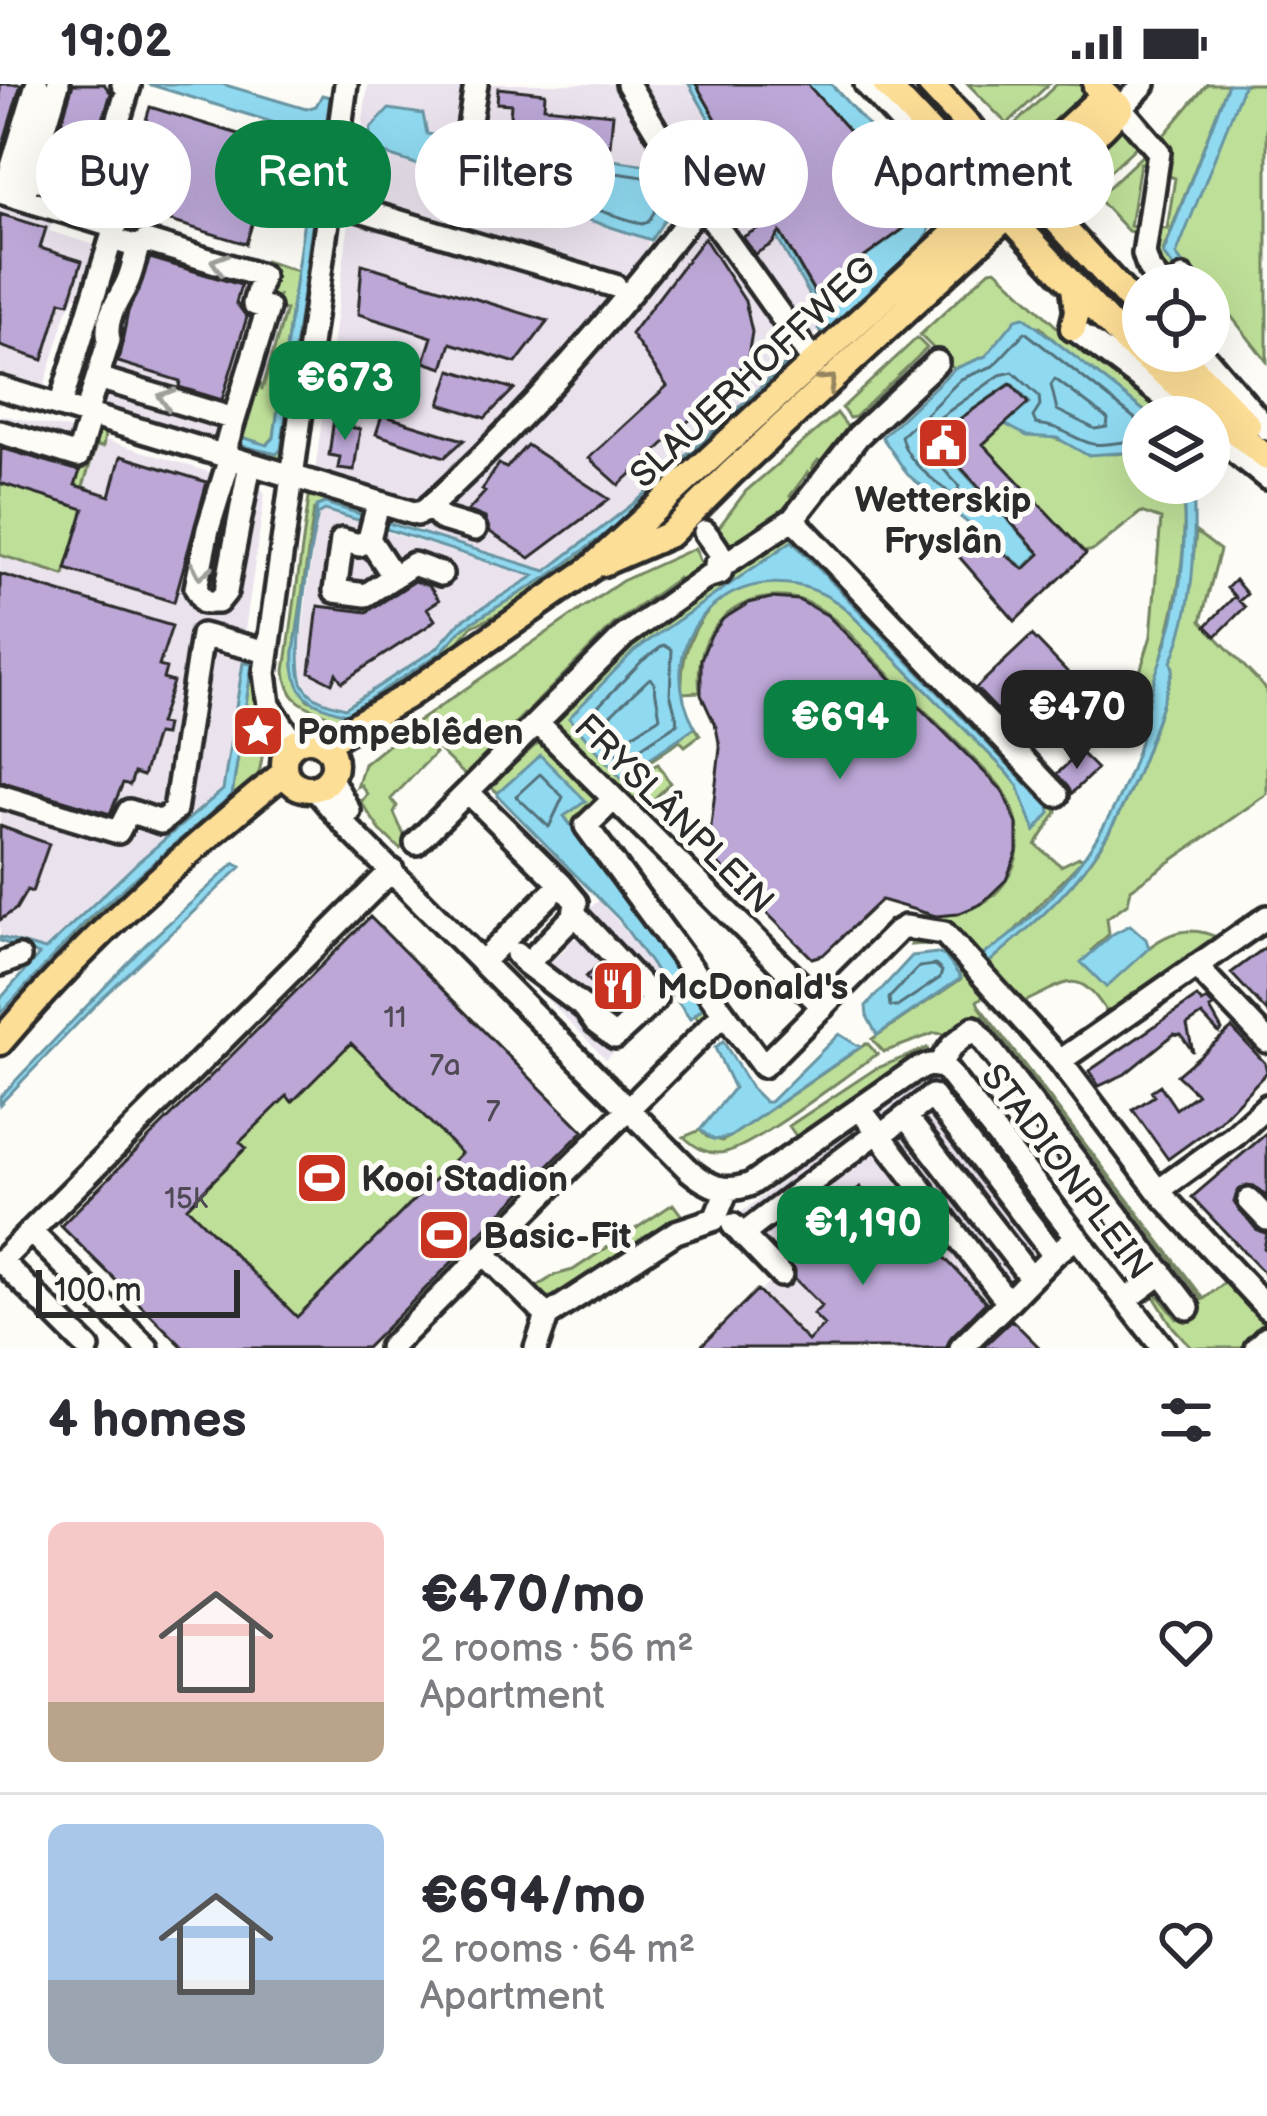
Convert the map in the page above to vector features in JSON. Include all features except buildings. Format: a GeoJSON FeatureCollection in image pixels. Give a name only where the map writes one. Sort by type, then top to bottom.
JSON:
{"type":"FeatureCollection","features":[{"type":"Feature","properties":{"kind":"main road"},"geometry":{"type":"LineString","coordinates":[[885,84],[918,120]]}},
{"type":"Feature","properties":{"kind":"main road"},"geometry":{"type":"LineString","coordinates":[[930,84],[963,120]]}},
{"type":"Feature","properties":{"kind":"main road"},"geometry":{"type":"LineString","coordinates":[[1085,120],[1109,92]]}},
{"type":"Feature","properties":{"kind":"main road","name":"SLAUERHOFFWEG"},"geometry":{"type":"LineString","coordinates":[[0,1042],[110,924],[209,837],[314,771],[404,704],[407,696],[590,569],[962,228]]}},
{"type":"Feature","properties":{"kind":"main road","name":"SLAUERHOFFWEG"},"geometry":{"type":"LineString","coordinates":[[590,569],[704,549],[730,474],[965,228]]}},
{"type":"Feature","properties":{"kind":"main road"},"geometry":{"type":"LineString","coordinates":[[1006,228],[1144,359],[1267,458]]}},
{"type":"Feature","properties":{"kind":"main road"},"geometry":{"type":"LineString","coordinates":[[1063,228],[1122,291]]}},
{"type":"Feature","properties":{"kind":"main road"},"geometry":{"type":"LineString","coordinates":[[1073,328],[1074,288]]}},
{"type":"Feature","properties":{"kind":"main road"},"geometry":{"type":"LineString","coordinates":[[1201,372],[1267,443]]}},
{"type":"Feature","properties":{"kind":"main road"},"geometry":{"type":"LineString","coordinates":[[697,472],[695,483],[671,511],[704,549]]}},
{"type":"Feature","properties":{"kind":"main road"},"geometry":{"type":"LineString","coordinates":[[294,743],[315,739],[314,771]]}},
{"type":"Feature","properties":{"kind":"street"},"geometry":{"type":"LineString","coordinates":[[11,183],[37,84]]}},
{"type":"Feature","properties":{"kind":"street"},"geometry":{"type":"LineString","coordinates":[[11,183],[58,84]]}},
{"type":"Feature","properties":{"kind":"street"},"geometry":{"type":"LineString","coordinates":[[119,120],[129,86],[123,84]]}},
{"type":"Feature","properties":{"kind":"street"},"geometry":{"type":"LineString","coordinates":[[341,120],[346,84]]}},
{"type":"Feature","properties":{"kind":"street"},"geometry":{"type":"LineString","coordinates":[[470,120],[476,84]]}},
{"type":"Feature","properties":{"kind":"street"},"geometry":{"type":"LineString","coordinates":[[628,84],[650,120]]}},
{"type":"Feature","properties":{"kind":"street"},"geometry":{"type":"LineString","coordinates":[[866,84],[900,120]]}},
{"type":"Feature","properties":{"kind":"street"},"geometry":{"type":"LineString","coordinates":[[1144,84],[1109,92],[1159,152],[1144,254],[1147,264]]}},
{"type":"Feature","properties":{"kind":"street"},"geometry":{"type":"LineString","coordinates":[[391,219],[616,286]]}},
{"type":"Feature","properties":{"kind":"street"},"geometry":{"type":"LineString","coordinates":[[110,228],[138,247]]}},
{"type":"Feature","properties":{"kind":"street"},"geometry":{"type":"LineString","coordinates":[[60,406],[117,228]]}},
{"type":"Feature","properties":{"kind":"street"},"geometry":{"type":"LineString","coordinates":[[294,743],[266,697],[268,652],[326,228]]}},
{"type":"Feature","properties":{"kind":"street"},"geometry":{"type":"LineString","coordinates":[[0,389],[416,514],[498,443],[581,340],[685,228]]}},
{"type":"Feature","properties":{"kind":"street"},"geometry":{"type":"LineString","coordinates":[[719,228],[815,364]]}},
{"type":"Feature","properties":{"kind":"street"},"geometry":{"type":"LineString","coordinates":[[0,432],[78,456],[117,296],[125,289],[138,247],[146,241],[262,276],[254,304],[268,308],[234,419],[234,460],[226,592],[218,602],[204,602],[196,588],[208,529],[234,460]]}},
{"type":"Feature","properties":{"kind":"street"},"geometry":{"type":"LineString","coordinates":[[1073,328],[1163,396]]}},
{"type":"Feature","properties":{"kind":"street","name":"FRYSLÂNPLEIN"},"geometry":{"type":"LineString","coordinates":[[823,1007],[538,724],[704,549],[794,519],[858,436],[938,362]]}},
{"type":"Feature","properties":{"kind":"street"},"geometry":{"type":"LineString","coordinates":[[1218,372],[1267,429]]}},
{"type":"Feature","properties":{"kind":"street"},"geometry":{"type":"LineString","coordinates":[[98,378],[234,419]]}},
{"type":"Feature","properties":{"kind":"street"},"geometry":{"type":"LineString","coordinates":[[1230,448],[1267,478]]}},
{"type":"Feature","properties":{"kind":"street"},"geometry":{"type":"LineString","coordinates":[[378,504],[369,539],[359,545],[342,540],[335,591],[366,595],[413,564],[441,574]]}},
{"type":"Feature","properties":{"kind":"street"},"geometry":{"type":"LineString","coordinates":[[430,506],[442,519],[475,529]]}},
{"type":"Feature","properties":{"kind":"street"},"geometry":{"type":"LineString","coordinates":[[794,519],[1058,795]]}},
{"type":"Feature","properties":{"kind":"street"},"geometry":{"type":"LineString","coordinates":[[369,539],[394,577]]}},
{"type":"Feature","properties":{"kind":"street"},"geometry":{"type":"LineString","coordinates":[[0,796],[118,832],[129,811],[161,821],[176,810],[202,635],[268,652]]}},
{"type":"Feature","properties":{"kind":"street"},"geometry":{"type":"LineString","coordinates":[[416,843],[538,724]]}},
{"type":"Feature","properties":{"kind":"street"},"geometry":{"type":"LineString","coordinates":[[314,771],[366,844],[724,1201],[742,1235],[781,1275]]}},
{"type":"Feature","properties":{"kind":"street"},"geometry":{"type":"LineString","coordinates":[[468,792],[576,902],[575,914],[526,964]]}},
{"type":"Feature","properties":{"kind":"street"},"geometry":{"type":"LineString","coordinates":[[614,799],[586,826],[763,1066],[898,931],[905,927],[944,933],[1060,1061],[1158,1191],[1267,1308]]}},
{"type":"Feature","properties":{"kind":"street"},"geometry":{"type":"LineString","coordinates":[[88,1348],[0,1261],[392,870]]}},
{"type":"Feature","properties":{"kind":"street"},"geometry":{"type":"LineString","coordinates":[[483,962],[560,884]]}},
{"type":"Feature","properties":{"kind":"street"},"geometry":{"type":"LineString","coordinates":[[504,940],[526,964],[585,1008],[625,1030],[646,1017],[656,996],[575,914]]}},
{"type":"Feature","properties":{"kind":"street"},"geometry":{"type":"LineString","coordinates":[[1060,1061],[1267,916]]}},
{"type":"Feature","properties":{"kind":"street"},"geometry":{"type":"LineString","coordinates":[[1196,966],[1267,1041]]}},
{"type":"Feature","properties":{"kind":"street"},"geometry":{"type":"LineString","coordinates":[[390,1348],[724,1013]]}},
{"type":"Feature","properties":{"kind":"street"},"geometry":{"type":"LineString","coordinates":[[938,1065],[974,1028],[1188,1308]]}},
{"type":"Feature","properties":{"kind":"street","name":"STADIONPLEIN"},"geometry":{"type":"LineString","coordinates":[[548,1316],[676,1232],[708,1223],[724,1201],[915,1070],[938,1065],[956,1078],[1163,1348]]}},
{"type":"Feature","properties":{"kind":"street"},"geometry":{"type":"LineString","coordinates":[[742,1235],[932,1096],[1054,1255]]}},
{"type":"Feature","properties":{"kind":"street"},"geometry":{"type":"LineString","coordinates":[[1158,1191],[1267,1106]]}},
{"type":"Feature","properties":{"kind":"street"},"geometry":{"type":"LineString","coordinates":[[860,1109],[1008,1302]]}},
{"type":"Feature","properties":{"kind":"street"},"geometry":{"type":"LineString","coordinates":[[906,1117],[1031,1278]]}},
{"type":"Feature","properties":{"kind":"street"},"geometry":{"type":"LineString","coordinates":[[1249,1200],[1267,1219]]}},
{"type":"Feature","properties":{"kind":"street"},"geometry":{"type":"LineString","coordinates":[[31,1232],[147,1348]]}},
{"type":"Feature","properties":{"kind":"street"},"geometry":{"type":"LineString","coordinates":[[962,1348],[1077,1237]]}},
{"type":"Feature","properties":{"kind":"street"},"geometry":{"type":"LineString","coordinates":[[484,1254],[548,1316],[536,1348]]}},
{"type":"Feature","properties":{"kind":"street"},"geometry":{"type":"LineString","coordinates":[[1126,1300],[1162,1273]]}},
{"type":"Feature","properties":{"kind":"street"},"geometry":{"type":"LineString","coordinates":[[1256,1348],[1267,1337]]}},
{"type":"Feature","properties":{"kind":"shaded area"},"geometry":{"type":"Polygon","coordinates":[[[368,84],[618,84],[640,120],[639,228],[649,228],[646,259],[540,387],[414,504],[315,471],[348,228],[391,228],[391,120],[363,120],[368,84]]]}},
{"type":"Feature","properties":{"kind":"shaded area"},"geometry":{"type":"Polygon","coordinates":[[[641,84],[817,84],[847,120],[832,120],[832,228],[916,228],[807,342],[729,228],[808,228],[808,120],[662,120],[641,84]]]}},
{"type":"Feature","properties":{"kind":"shaded area"},"geometry":{"type":"Polygon","coordinates":[[[0,203],[36,214],[36,228],[50,228],[98,246],[83,298],[75,296],[67,311],[43,390],[0,376],[0,203]]]}},
{"type":"Feature","properties":{"kind":"shaded area"},"geometry":{"type":"Polygon","coordinates":[[[125,228],[157,228],[297,271],[274,437],[237,449],[73,398],[125,228]]]}},
{"type":"Feature","properties":{"kind":"shaded area"},"geometry":{"type":"Polygon","coordinates":[[[697,228],[704,228],[796,357],[638,500],[548,570],[421,533],[424,518],[697,228]]]}},
{"type":"Feature","properties":{"kind":"shaded area"},"geometry":{"type":"Polygon","coordinates":[[[0,415],[73,430],[261,488],[265,494],[245,630],[246,663],[223,790],[41,951],[0,937],[0,415]]]}},
{"type":"Feature","properties":{"kind":"shaded area"},"geometry":{"type":"Polygon","coordinates":[[[321,511],[534,576],[460,622],[437,648],[341,708],[311,696],[298,668],[316,520],[321,511]]]}},
{"type":"Feature","properties":{"kind":"shaded area"},"geometry":{"type":"Polygon","coordinates":[[[599,900],[672,993],[606,1059],[523,975],[537,961],[545,969],[551,962],[544,954],[550,948],[558,956],[568,946],[561,937],[565,933],[574,940],[583,931],[575,923],[599,900]]]}},
{"type":"Feature","properties":{"kind":"shaded area"},"geometry":{"type":"Polygon","coordinates":[[[927,1076],[943,1082],[1059,1233],[1065,1259],[972,1348],[818,1348],[761,1291],[783,1268],[734,1218],[927,1076]]]}},
{"type":"Feature","properties":{"kind":"green space"},"geometry":{"type":"Polygon","coordinates":[[[968,84],[1049,84],[1011,120],[1003,120],[968,84]]]}},
{"type":"Feature","properties":{"kind":"green space"},"geometry":{"type":"Polygon","coordinates":[[[1057,84],[1082,85],[1082,97],[1059,120],[1019,120],[1057,84]]]}},
{"type":"Feature","properties":{"kind":"green space"},"geometry":{"type":"Polygon","coordinates":[[[1207,84],[1228,84],[1163,251],[1171,264],[1160,264],[1154,255],[1157,228],[1167,229],[1175,178],[1166,175],[1169,153],[1164,135],[1207,84]]]}},
{"type":"Feature","properties":{"kind":"green space"},"geometry":{"type":"Polygon","coordinates":[[[1243,84],[1267,84],[1267,362],[1230,315],[1230,264],[1181,264],[1175,255],[1243,84]]]}},
{"type":"Feature","properties":{"kind":"green space"},"geometry":{"type":"Polygon","coordinates":[[[330,97],[334,99],[331,120],[327,120],[330,97]]]}},
{"type":"Feature","properties":{"kind":"green space"},"geometry":{"type":"Polygon","coordinates":[[[1119,123],[1141,142],[1114,167],[1114,128],[1119,123]]]}},
{"type":"Feature","properties":{"kind":"green space"},"geometry":{"type":"Polygon","coordinates":[[[1151,152],[1151,164],[1140,163],[1130,226],[1140,228],[1140,233],[1128,231],[1114,216],[1114,182],[1151,152]]]}},
{"type":"Feature","properties":{"kind":"green space"},"geometry":{"type":"Polygon","coordinates":[[[312,228],[317,228],[288,458],[283,463],[234,452],[251,382],[262,390],[286,310],[275,308],[279,294],[275,304],[261,299],[265,261],[297,271],[274,437],[267,445],[241,437],[239,445],[281,449],[312,228]]]}},
{"type":"Feature","properties":{"kind":"green space"},"geometry":{"type":"Polygon","coordinates":[[[996,269],[1060,330],[1146,396],[1124,396],[1040,327],[999,343],[986,356],[954,369],[920,335],[996,269]]]}},
{"type":"Feature","properties":{"kind":"green space"},"geometry":{"type":"Polygon","coordinates":[[[917,338],[927,348],[849,418],[842,408],[917,338]]]}},
{"type":"Feature","properties":{"kind":"green space"},"geometry":{"type":"Polygon","coordinates":[[[796,353],[799,360],[675,487],[544,592],[471,627],[452,651],[342,723],[304,705],[292,693],[285,671],[310,490],[370,508],[366,522],[361,521],[363,515],[325,503],[314,510],[294,652],[294,668],[308,700],[346,714],[440,653],[464,627],[552,574],[604,535],[796,362],[792,358],[796,353]]]}},
{"type":"Feature","properties":{"kind":"green space"},"geometry":{"type":"Polygon","coordinates":[[[837,413],[852,433],[826,466],[818,460],[812,468],[820,474],[816,478],[808,472],[790,496],[797,502],[790,512],[731,548],[713,535],[746,491],[837,413]]]}},
{"type":"Feature","properties":{"kind":"green space"},"geometry":{"type":"Polygon","coordinates":[[[1005,424],[1096,452],[1122,453],[1122,504],[1183,504],[1181,569],[1148,708],[1131,701],[1151,636],[1161,519],[1141,512],[1094,550],[1084,552],[980,448],[1005,424]]]}},
{"type":"Feature","properties":{"kind":"green space"},"geometry":{"type":"Polygon","coordinates":[[[94,427],[106,428],[103,447],[96,446],[83,486],[90,489],[64,575],[0,555],[0,483],[69,504],[94,427]]]}},
{"type":"Feature","properties":{"kind":"green space"},"geometry":{"type":"Polygon","coordinates":[[[789,532],[1053,803],[1057,812],[1036,845],[1061,866],[1084,858],[1005,941],[968,965],[942,947],[911,945],[921,915],[950,915],[975,907],[1010,875],[1018,828],[1010,803],[994,779],[846,630],[803,601],[772,597],[752,601],[715,626],[701,657],[700,692],[682,693],[684,659],[711,608],[733,592],[758,583],[786,582],[816,590],[845,608],[1007,772],[1018,785],[1035,830],[1050,813],[792,542],[634,651],[621,778],[695,727],[700,735],[685,746],[680,741],[647,763],[650,768],[658,764],[670,783],[642,811],[556,727],[557,713],[626,645],[789,532]]]}},
{"type":"Feature","properties":{"kind":"green space"},"geometry":{"type":"Polygon","coordinates":[[[1196,532],[1220,550],[1201,621],[1267,690],[1267,794],[1131,889],[1128,903],[1107,918],[1109,934],[1092,950],[1106,987],[1144,951],[1171,935],[1202,932],[1220,939],[1109,1016],[1089,989],[1071,982],[1024,1002],[1012,989],[1005,990],[986,965],[1069,888],[1119,814],[1173,669],[1171,661],[1188,604],[1196,532]]]}},
{"type":"Feature","properties":{"kind":"green space"},"geometry":{"type":"Polygon","coordinates":[[[695,548],[703,568],[685,586],[678,578],[614,624],[531,708],[538,716],[532,721],[524,714],[492,747],[499,755],[468,778],[413,725],[622,581],[695,548]]]}},
{"type":"Feature","properties":{"kind":"green space"},"geometry":{"type":"Polygon","coordinates":[[[246,656],[257,657],[257,697],[272,724],[253,787],[249,784],[243,795],[131,889],[44,974],[39,970],[145,867],[232,795],[252,665],[246,663],[246,656]]]}},
{"type":"Feature","properties":{"kind":"green space"},"geometry":{"type":"Polygon","coordinates":[[[410,727],[435,753],[391,799],[407,842],[400,849],[380,830],[361,802],[367,794],[361,785],[357,787],[364,764],[410,727]]]}},
{"type":"Feature","properties":{"kind":"green space"},"geometry":{"type":"Polygon","coordinates":[[[539,742],[550,744],[600,796],[598,803],[575,819],[708,1002],[712,1013],[703,1025],[695,1015],[703,1007],[564,816],[585,801],[540,756],[498,793],[490,786],[539,742]]]}},
{"type":"Feature","properties":{"kind":"green space","name":"Kooi Stadion"},"geometry":{"type":"Polygon","coordinates":[[[370,917],[583,1131],[366,1348],[184,1348],[61,1226],[370,917]]]}},
{"type":"Feature","properties":{"kind":"green space"},"geometry":{"type":"Polygon","coordinates":[[[968,968],[989,992],[977,1001],[979,1006],[1204,1299],[1227,1281],[1267,1317],[1267,1333],[1251,1348],[1192,1348],[1173,1327],[1150,1290],[1163,1285],[1155,1292],[1177,1319],[1202,1299],[984,1014],[955,1035],[935,1033],[884,1052],[872,1039],[961,979],[959,974],[968,968]]]}},
{"type":"Feature","properties":{"kind":"green space"},"geometry":{"type":"Polygon","coordinates":[[[867,1043],[877,1054],[741,1146],[714,1153],[684,1137],[700,1130],[722,1141],[730,1137],[867,1043]]]}},
{"type":"Feature","properties":{"kind":"green space"},"geometry":{"type":"Polygon","coordinates":[[[927,1048],[929,1054],[801,1143],[789,1126],[875,1069],[927,1048]]]}},
{"type":"Feature","properties":{"kind":"green space"},"geometry":{"type":"Polygon","coordinates":[[[673,1204],[685,1220],[557,1297],[546,1297],[535,1288],[573,1270],[673,1204]]]}},
{"type":"Feature","properties":{"kind":"water"},"geometry":{"type":"Polygon","coordinates":[[[148,84],[222,84],[306,109],[316,106],[322,95],[330,97],[327,120],[265,120],[148,84]]]}},
{"type":"Feature","properties":{"kind":"water"},"geometry":{"type":"Polygon","coordinates":[[[689,84],[696,84],[716,120],[710,120],[689,84]]]}},
{"type":"Feature","properties":{"kind":"water"},"geometry":{"type":"Polygon","coordinates":[[[807,84],[831,84],[863,120],[839,120],[807,84]]]}},
{"type":"Feature","properties":{"kind":"water"},"geometry":{"type":"Polygon","coordinates":[[[1228,84],[1244,84],[1176,255],[1183,264],[1170,264],[1163,254],[1228,84]]]}},
{"type":"Feature","properties":{"kind":"water"},"geometry":{"type":"Polygon","coordinates":[[[389,109],[423,114],[424,120],[415,120],[415,164],[391,156],[391,120],[379,120],[389,109]]]}},
{"type":"Feature","properties":{"kind":"water"},"geometry":{"type":"Polygon","coordinates":[[[615,161],[639,164],[639,228],[659,228],[651,240],[614,228],[615,161]]]}},
{"type":"Feature","properties":{"kind":"water"},"geometry":{"type":"Polygon","coordinates":[[[303,228],[312,228],[281,449],[277,454],[238,445],[241,437],[267,445],[274,438],[303,228]]]}},
{"type":"Feature","properties":{"kind":"water"},"geometry":{"type":"Polygon","coordinates":[[[771,228],[777,228],[814,294],[905,228],[929,228],[928,235],[823,335],[818,329],[824,320],[771,228]]]}},
{"type":"Feature","properties":{"kind":"water"},"geometry":{"type":"Polygon","coordinates":[[[1024,317],[1125,396],[1122,453],[1087,455],[1057,438],[1027,436],[1005,424],[1030,403],[1011,383],[932,438],[1038,553],[1024,568],[908,475],[882,437],[954,369],[986,356],[1016,319],[1024,317]]]}},
{"type":"Feature","properties":{"kind":"water"},"geometry":{"type":"Polygon","coordinates":[[[792,358],[796,362],[642,505],[552,574],[464,627],[440,653],[346,714],[312,701],[300,688],[294,652],[317,506],[325,503],[363,515],[361,521],[325,510],[318,514],[300,630],[304,686],[317,698],[345,708],[437,648],[460,622],[534,576],[383,528],[385,522],[546,571],[638,500],[792,358]]]}},
{"type":"Feature","properties":{"kind":"water"},"geometry":{"type":"Polygon","coordinates":[[[1183,504],[1193,504],[1189,597],[1173,669],[1119,814],[1069,888],[986,965],[980,957],[1031,917],[1075,869],[1125,785],[1177,599],[1183,504]]]}},
{"type":"Feature","properties":{"kind":"water"},"geometry":{"type":"Polygon","coordinates":[[[792,541],[1049,807],[1050,813],[1035,831],[1018,786],[1007,772],[845,608],[811,589],[776,583],[744,589],[716,604],[695,627],[683,656],[682,690],[695,727],[621,778],[569,718],[634,651],[792,541]]]}},
{"type":"Feature","properties":{"kind":"water"},"geometry":{"type":"Polygon","coordinates":[[[243,663],[252,664],[232,795],[91,916],[0,1014],[0,999],[39,955],[0,941],[0,937],[45,950],[223,790],[243,663]]]}},
{"type":"Feature","properties":{"kind":"water"},"geometry":{"type":"Polygon","coordinates":[[[540,755],[586,801],[564,816],[703,1008],[690,1019],[619,919],[498,796],[540,755]]]}},
{"type":"Feature","properties":{"kind":"water"},"geometry":{"type":"Polygon","coordinates":[[[235,863],[241,867],[103,997],[0,1104],[0,1097],[145,945],[235,863]]]}},
{"type":"Feature","properties":{"kind":"water"},"geometry":{"type":"Polygon","coordinates":[[[1130,925],[1149,948],[1106,987],[1081,962],[1130,925]]]}},
{"type":"Feature","properties":{"kind":"water"},"geometry":{"type":"Polygon","coordinates":[[[912,956],[945,956],[961,978],[877,1035],[866,1006],[912,956]]]}},
{"type":"Feature","properties":{"kind":"water"},"geometry":{"type":"Polygon","coordinates":[[[839,1034],[860,1047],[730,1137],[714,1140],[700,1130],[734,1088],[715,1048],[723,1041],[751,1088],[770,1102],[839,1034]]]}},
{"type":"Feature","properties":{"kind":"place","name":"Wetterskip Fryslân"},"geometry":{"type":"Point","coordinates":[943,443]}},
{"type":"Feature","properties":{"kind":"place","name":"Pompeblêden"},"geometry":{"type":"Point","coordinates":[258,731]}},
{"type":"Feature","properties":{"kind":"place","name":"McDonald's"},"geometry":{"type":"Point","coordinates":[618,986]}},
{"type":"Feature","properties":{"kind":"place","name":"Kooi Stadion"},"geometry":{"type":"Point","coordinates":[322,1178]}},
{"type":"Feature","properties":{"kind":"place","name":"Basic-Fit"},"geometry":{"type":"Point","coordinates":[444,1235]}}]}
